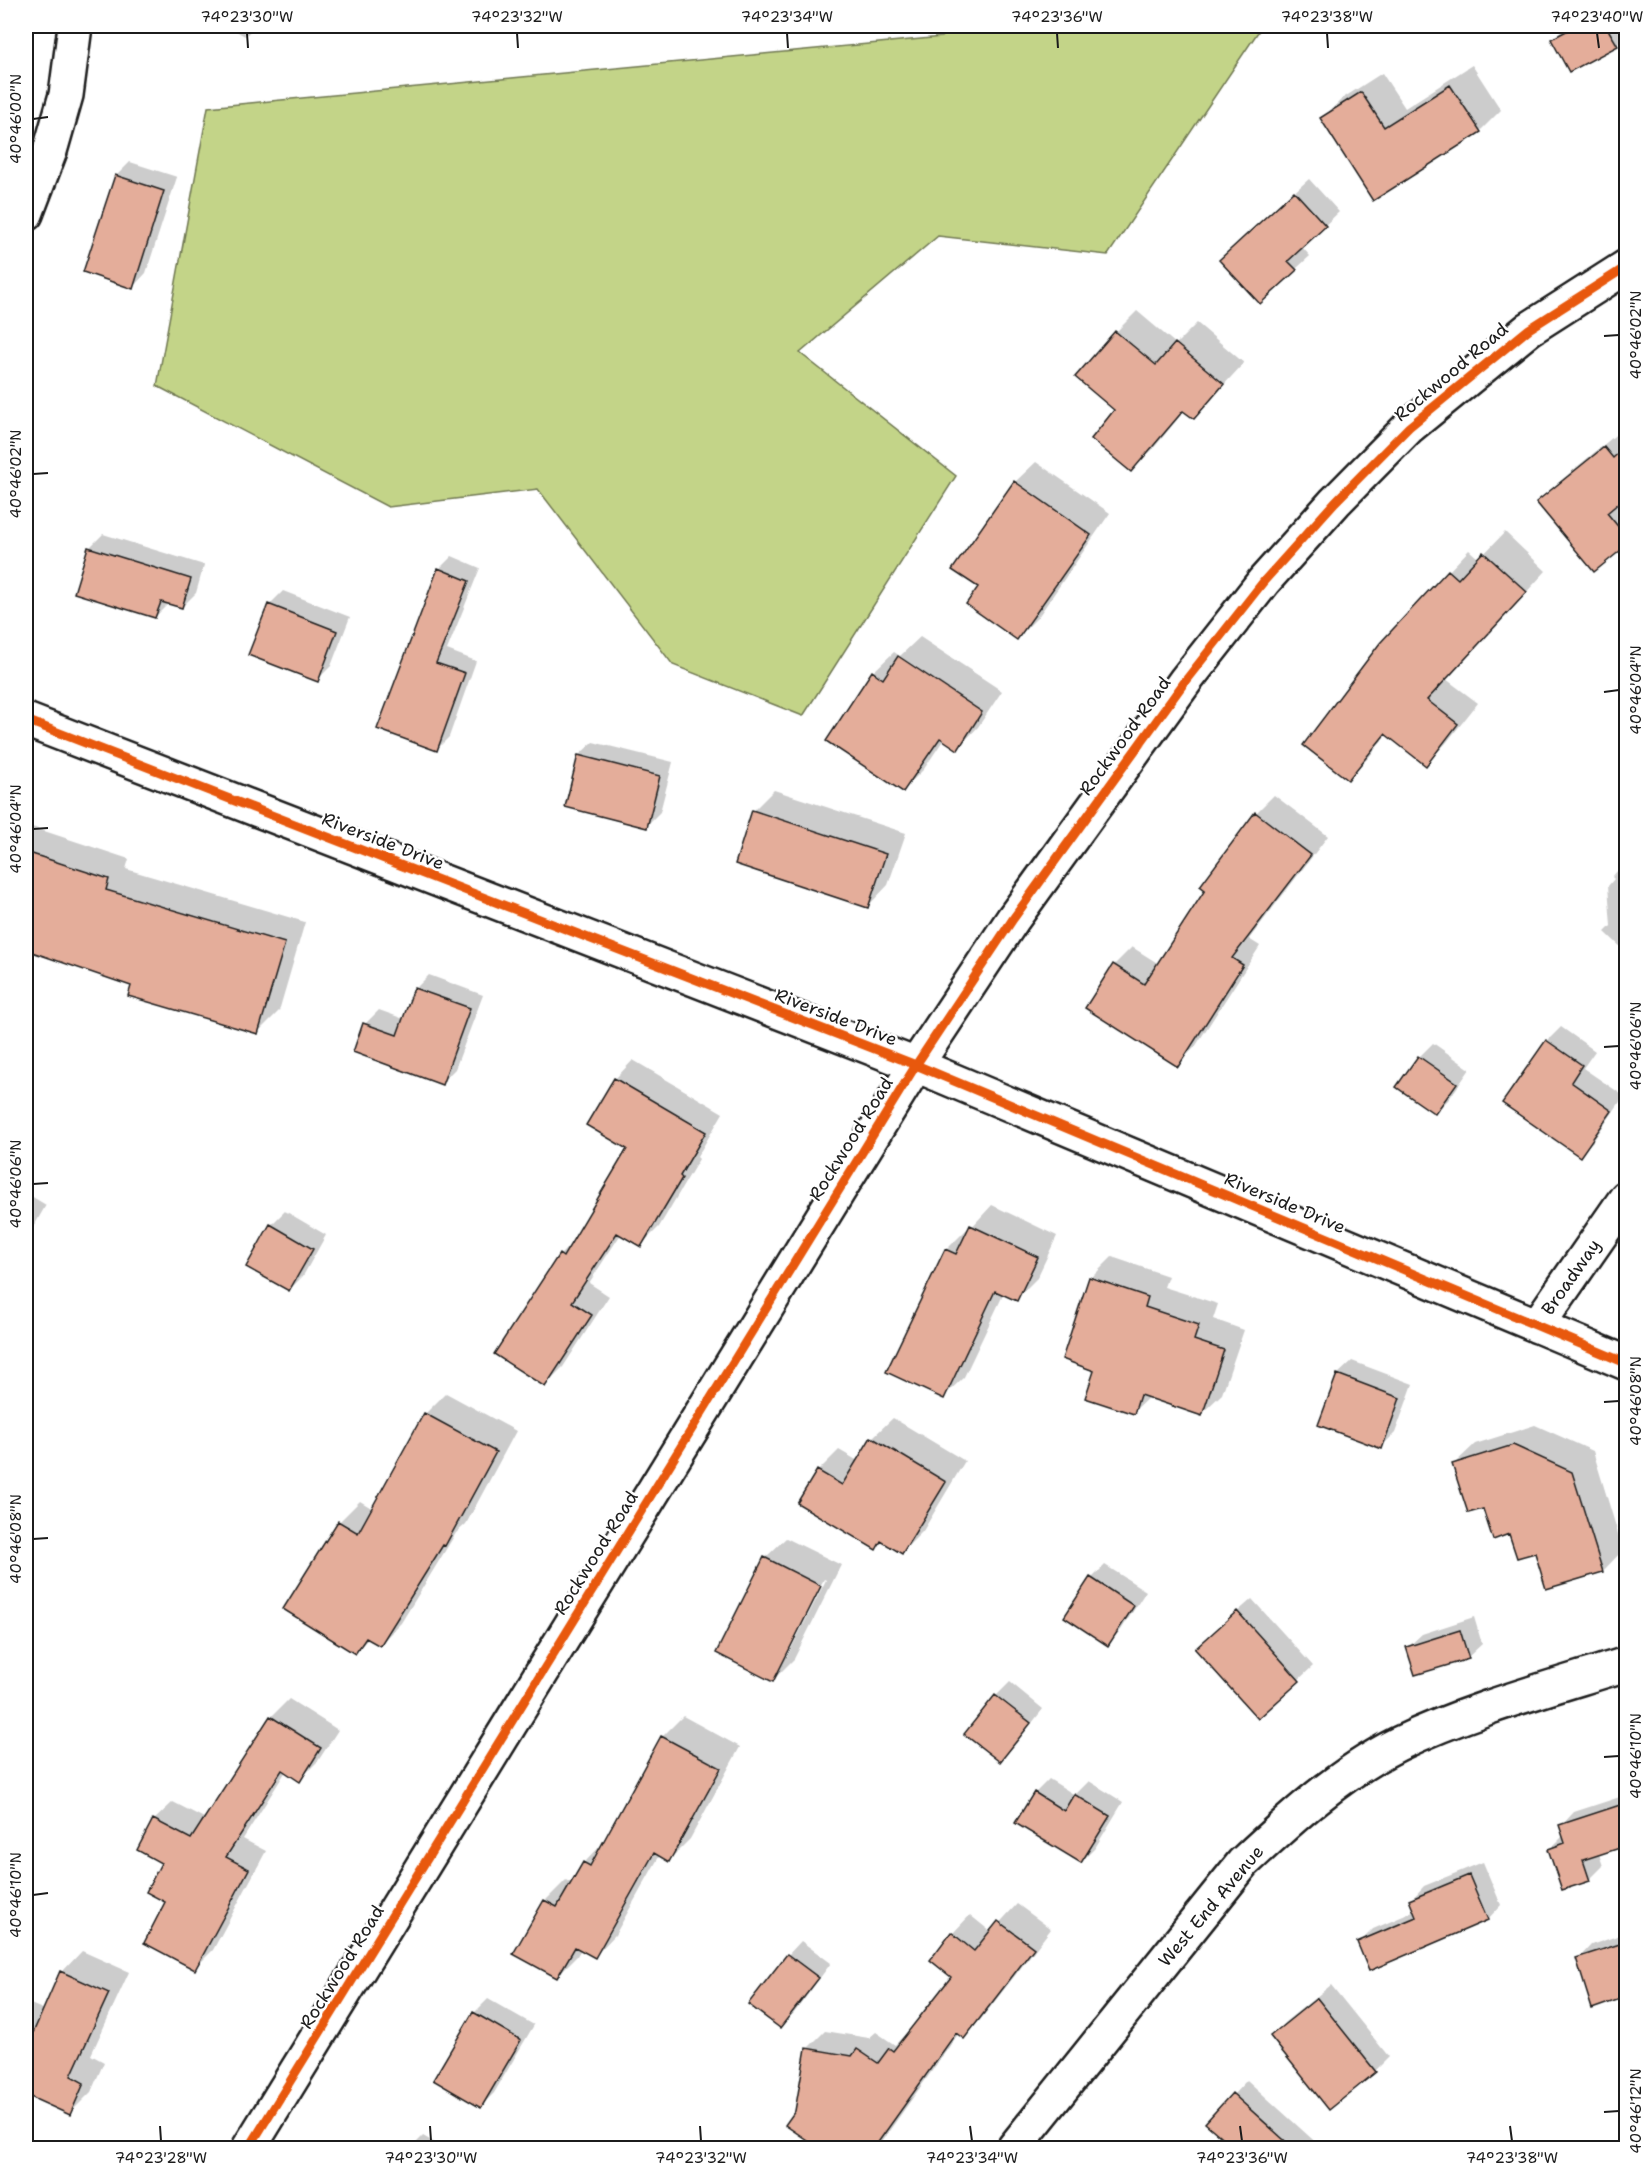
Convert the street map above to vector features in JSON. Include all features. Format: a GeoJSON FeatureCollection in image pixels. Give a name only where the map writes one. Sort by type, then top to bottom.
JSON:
{"type":"FeatureCollection","features":[{"type":"Feature","properties":{"kind":"street"},"geometry":{"type":"LineString","coordinates":[[26,214],[50,151],[66,95],[75,26]]}},
{"type":"Feature","properties":{"kind":"street","name":"Rockwood Road"},"geometry":{"type":"LineString","coordinates":[[249,2148],[916,1065],[1019,910],[1186,680],[1272,572],[1335,502],[1409,427],[1529,329],[1626,267]]}},
{"type":"Feature","properties":{"kind":"street","name":"Riverside Drive"},"geometry":{"type":"LineString","coordinates":[[26,720],[916,1065],[1626,1363]]}},
{"type":"Feature","properties":{"kind":"street","name":"Broadway"},"geometry":{"type":"LineString","coordinates":[[1537,1326],[1626,1198]]}},
{"type":"Feature","properties":{"kind":"street","name":"West End Avenue"},"geometry":{"type":"LineString","coordinates":[[1014,2148],[1243,1863],[1282,1826],[1326,1791],[1344,1777],[1396,1745],[1460,1716],[1626,1664]]}},
{"type":"Feature","properties":{"kind":"green space"},"geometry":{"type":"Polygon","coordinates":[[[954,26],[1262,26],[1108,255],[938,236],[800,353],[956,476],[803,716],[673,665],[538,489],[388,507],[157,386],[208,107],[942,37],[954,26]]]}},
{"type":"Feature","properties":{"kind":"building"},"geometry":{"type":"Polygon","coordinates":[[[1576,26],[1606,26],[1618,46],[1569,72],[1551,39],[1576,26]]]}},
{"type":"Feature","properties":{"kind":"building"},"geometry":{"type":"Polygon","coordinates":[[[1450,85],[1481,132],[1373,201],[1320,118],[1361,92],[1384,127],[1450,85]]]}},
{"type":"Feature","properties":{"kind":"building"},"geometry":{"type":"Polygon","coordinates":[[[115,175],[164,191],[133,289],[83,272],[115,175]]]}},
{"type":"Feature","properties":{"kind":"building"},"geometry":{"type":"Polygon","coordinates":[[[1294,191],[1326,226],[1288,261],[1297,270],[1260,304],[1219,260],[1294,191]]]}},
{"type":"Feature","properties":{"kind":"building"},"geometry":{"type":"Polygon","coordinates":[[[1115,331],[1156,365],[1175,343],[1224,384],[1194,419],[1183,411],[1131,472],[1091,439],[1114,410],[1075,377],[1115,331]]]}},
{"type":"Feature","properties":{"kind":"building"},"geometry":{"type":"Polygon","coordinates":[[[1626,446],[1626,497],[1607,513],[1626,536],[1626,546],[1594,572],[1536,502],[1604,447],[1613,458],[1626,446]]]}},
{"type":"Feature","properties":{"kind":"building"},"geometry":{"type":"Polygon","coordinates":[[[1014,481],[1091,535],[1017,640],[966,604],[978,587],[952,570],[1014,481]]]}},
{"type":"Feature","properties":{"kind":"building"},"geometry":{"type":"Polygon","coordinates":[[[88,547],[191,579],[182,608],[161,602],[155,618],[74,593],[88,547]]]}},
{"type":"Feature","properties":{"kind":"building"},"geometry":{"type":"Polygon","coordinates":[[[1483,552],[1527,592],[1427,700],[1458,724],[1426,766],[1385,734],[1348,780],[1303,745],[1380,643],[1448,570],[1458,579],[1483,552]]]}},
{"type":"Feature","properties":{"kind":"building"},"geometry":{"type":"Polygon","coordinates":[[[438,568],[469,581],[436,663],[465,673],[437,751],[377,729],[438,568]]]}},
{"type":"Feature","properties":{"kind":"building"},"geometry":{"type":"Polygon","coordinates":[[[268,604],[337,631],[318,682],[248,655],[268,604]]]}},
{"type":"Feature","properties":{"kind":"building"},"geometry":{"type":"Polygon","coordinates":[[[898,656],[982,712],[958,750],[940,738],[903,792],[826,741],[872,671],[883,679],[898,656]]]}},
{"type":"Feature","properties":{"kind":"building"},"geometry":{"type":"Polygon","coordinates":[[[578,755],[660,776],[647,828],[565,807],[578,755]]]}},
{"type":"Feature","properties":{"kind":"building"},"geometry":{"type":"Polygon","coordinates":[[[752,810],[886,854],[868,908],[735,864],[752,810]]]}},
{"type":"Feature","properties":{"kind":"building"},"geometry":{"type":"Polygon","coordinates":[[[1255,812],[1311,855],[1232,958],[1243,965],[1178,1067],[1085,1008],[1113,964],[1144,984],[1205,890],[1200,886],[1255,812]]]}},
{"type":"Feature","properties":{"kind":"building"},"geometry":{"type":"Polygon","coordinates":[[[26,852],[109,879],[106,890],[285,943],[258,1034],[128,996],[131,986],[26,950],[26,852]]]}},
{"type":"Feature","properties":{"kind":"building"},"geometry":{"type":"Polygon","coordinates":[[[414,988],[470,1008],[442,1085],[353,1052],[363,1023],[397,1035],[414,988]]]}},
{"type":"Feature","properties":{"kind":"building"},"geometry":{"type":"Polygon","coordinates":[[[1546,1040],[1582,1065],[1571,1082],[1612,1111],[1580,1157],[1502,1103],[1546,1040]]]}},
{"type":"Feature","properties":{"kind":"building"},"geometry":{"type":"Polygon","coordinates":[[[1418,1056],[1457,1083],[1435,1114],[1396,1087],[1418,1056]]]}},
{"type":"Feature","properties":{"kind":"building"},"geometry":{"type":"Polygon","coordinates":[[[614,1078],[706,1132],[641,1247],[617,1233],[572,1302],[592,1315],[545,1387],[494,1354],[559,1254],[563,1257],[627,1149],[586,1125],[614,1078]]]}},
{"type":"Feature","properties":{"kind":"building"},"geometry":{"type":"Polygon","coordinates":[[[270,1224],[313,1249],[289,1291],[246,1267],[270,1224]]]}},
{"type":"Feature","properties":{"kind":"building"},"geometry":{"type":"Polygon","coordinates":[[[970,1225],[1038,1257],[1017,1301],[995,1291],[944,1399],[886,1372],[945,1249],[956,1254],[970,1225]]]}},
{"type":"Feature","properties":{"kind":"building"},"geometry":{"type":"Polygon","coordinates":[[[1089,1277],[1148,1297],[1145,1307],[1199,1325],[1194,1340],[1224,1350],[1202,1416],[1140,1395],[1134,1414],[1085,1398],[1094,1371],[1062,1359],[1089,1277]]]}},
{"type":"Feature","properties":{"kind":"building"},"geometry":{"type":"Polygon","coordinates":[[[1337,1374],[1400,1398],[1382,1449],[1318,1425],[1337,1374]]]}},
{"type":"Feature","properties":{"kind":"building"},"geometry":{"type":"Polygon","coordinates":[[[424,1413],[496,1452],[445,1546],[443,1545],[380,1646],[366,1638],[355,1654],[283,1609],[338,1521],[358,1533],[424,1413]]]}},
{"type":"Feature","properties":{"kind":"building"},"geometry":{"type":"Polygon","coordinates":[[[871,1437],[946,1482],[902,1554],[881,1541],[876,1550],[797,1503],[817,1470],[842,1485],[871,1437]]]}},
{"type":"Feature","properties":{"kind":"building"},"geometry":{"type":"Polygon","coordinates":[[[1513,1445],[1572,1472],[1603,1572],[1546,1589],[1535,1553],[1517,1558],[1509,1534],[1493,1540],[1483,1509],[1468,1513],[1452,1464],[1513,1445]]]}},
{"type":"Feature","properties":{"kind":"building"},"geometry":{"type":"Polygon","coordinates":[[[764,1557],[821,1586],[773,1682],[716,1653],[764,1557]]]}},
{"type":"Feature","properties":{"kind":"building"},"geometry":{"type":"Polygon","coordinates":[[[1090,1577],[1134,1606],[1108,1646],[1064,1617],[1090,1577]]]}},
{"type":"Feature","properties":{"kind":"building"},"geometry":{"type":"Polygon","coordinates":[[[1237,1611],[1300,1681],[1258,1719],[1195,1649],[1237,1611]]]}},
{"type":"Feature","properties":{"kind":"building"},"geometry":{"type":"Polygon","coordinates":[[[1460,1630],[1469,1659],[1415,1675],[1406,1647],[1460,1630]]]}},
{"type":"Feature","properties":{"kind":"building"},"geometry":{"type":"Polygon","coordinates":[[[995,1695],[1031,1723],[1000,1762],[964,1734],[995,1695]]]}},
{"type":"Feature","properties":{"kind":"building"},"geometry":{"type":"Polygon","coordinates":[[[270,1716],[321,1748],[300,1782],[282,1770],[226,1857],[249,1869],[195,1970],[144,1943],[165,1902],[146,1892],[161,1863],[137,1850],[153,1819],[191,1839],[270,1716]]]}},
{"type":"Feature","properties":{"kind":"building"},"geometry":{"type":"Polygon","coordinates":[[[661,1736],[721,1768],[669,1862],[654,1853],[595,1958],[575,1947],[557,1978],[513,1954],[544,1900],[557,1907],[583,1862],[590,1866],[661,1736]]]}},
{"type":"Feature","properties":{"kind":"building"},"geometry":{"type":"Polygon","coordinates":[[[1034,1792],[1064,1811],[1074,1794],[1110,1816],[1081,1863],[1015,1823],[1034,1792]]]}},
{"type":"Feature","properties":{"kind":"building"},"geometry":{"type":"Polygon","coordinates":[[[1626,1803],[1626,1846],[1583,1860],[1590,1881],[1562,1890],[1548,1849],[1565,1843],[1559,1825],[1626,1803]]]}},
{"type":"Feature","properties":{"kind":"building"},"geometry":{"type":"Polygon","coordinates":[[[1469,1875],[1488,1920],[1369,1971],[1357,1942],[1416,1917],[1409,1900],[1469,1875]]]}},
{"type":"Feature","properties":{"kind":"building"},"geometry":{"type":"Polygon","coordinates":[[[998,1921],[1034,1948],[964,2039],[956,2033],[874,2148],[819,2148],[785,2125],[795,2111],[806,2048],[852,2056],[857,2049],[878,2063],[889,2048],[893,2051],[951,1977],[930,1960],[951,1932],[974,1951],[998,1921]]]}},
{"type":"Feature","properties":{"kind":"building"},"geometry":{"type":"Polygon","coordinates":[[[1626,1942],[1626,1997],[1592,2009],[1576,1958],[1626,1942]]]}},
{"type":"Feature","properties":{"kind":"building"},"geometry":{"type":"Polygon","coordinates":[[[787,1954],[819,1978],[780,2028],[748,2004],[787,1954]]]}},
{"type":"Feature","properties":{"kind":"building"},"geometry":{"type":"Polygon","coordinates":[[[60,1971],[109,1993],[71,2076],[84,2083],[70,2115],[26,2095],[26,2049],[60,1971]]]}},
{"type":"Feature","properties":{"kind":"building"},"geometry":{"type":"Polygon","coordinates":[[[1317,1998],[1376,2072],[1329,2110],[1270,2036],[1317,1998]]]}},
{"type":"Feature","properties":{"kind":"building"},"geometry":{"type":"Polygon","coordinates":[[[473,2012],[521,2040],[481,2108],[433,2080],[473,2012]]]}},
{"type":"Feature","properties":{"kind":"building"},"geometry":{"type":"Polygon","coordinates":[[[1232,2093],[1293,2148],[1234,2148],[1205,2123],[1232,2093]]]}},
{"type":"Feature","properties":{"kind":"cycle path"},"geometry":{"type":"LineString","coordinates":[[249,2148],[916,1065],[1013,919],[1186,680],[1264,581],[1335,502],[1409,427],[1529,329],[1626,267]]}},
{"type":"Feature","properties":{"kind":"cycle path"},"geometry":{"type":"LineString","coordinates":[[26,720],[916,1065],[1626,1363]]}}]}
